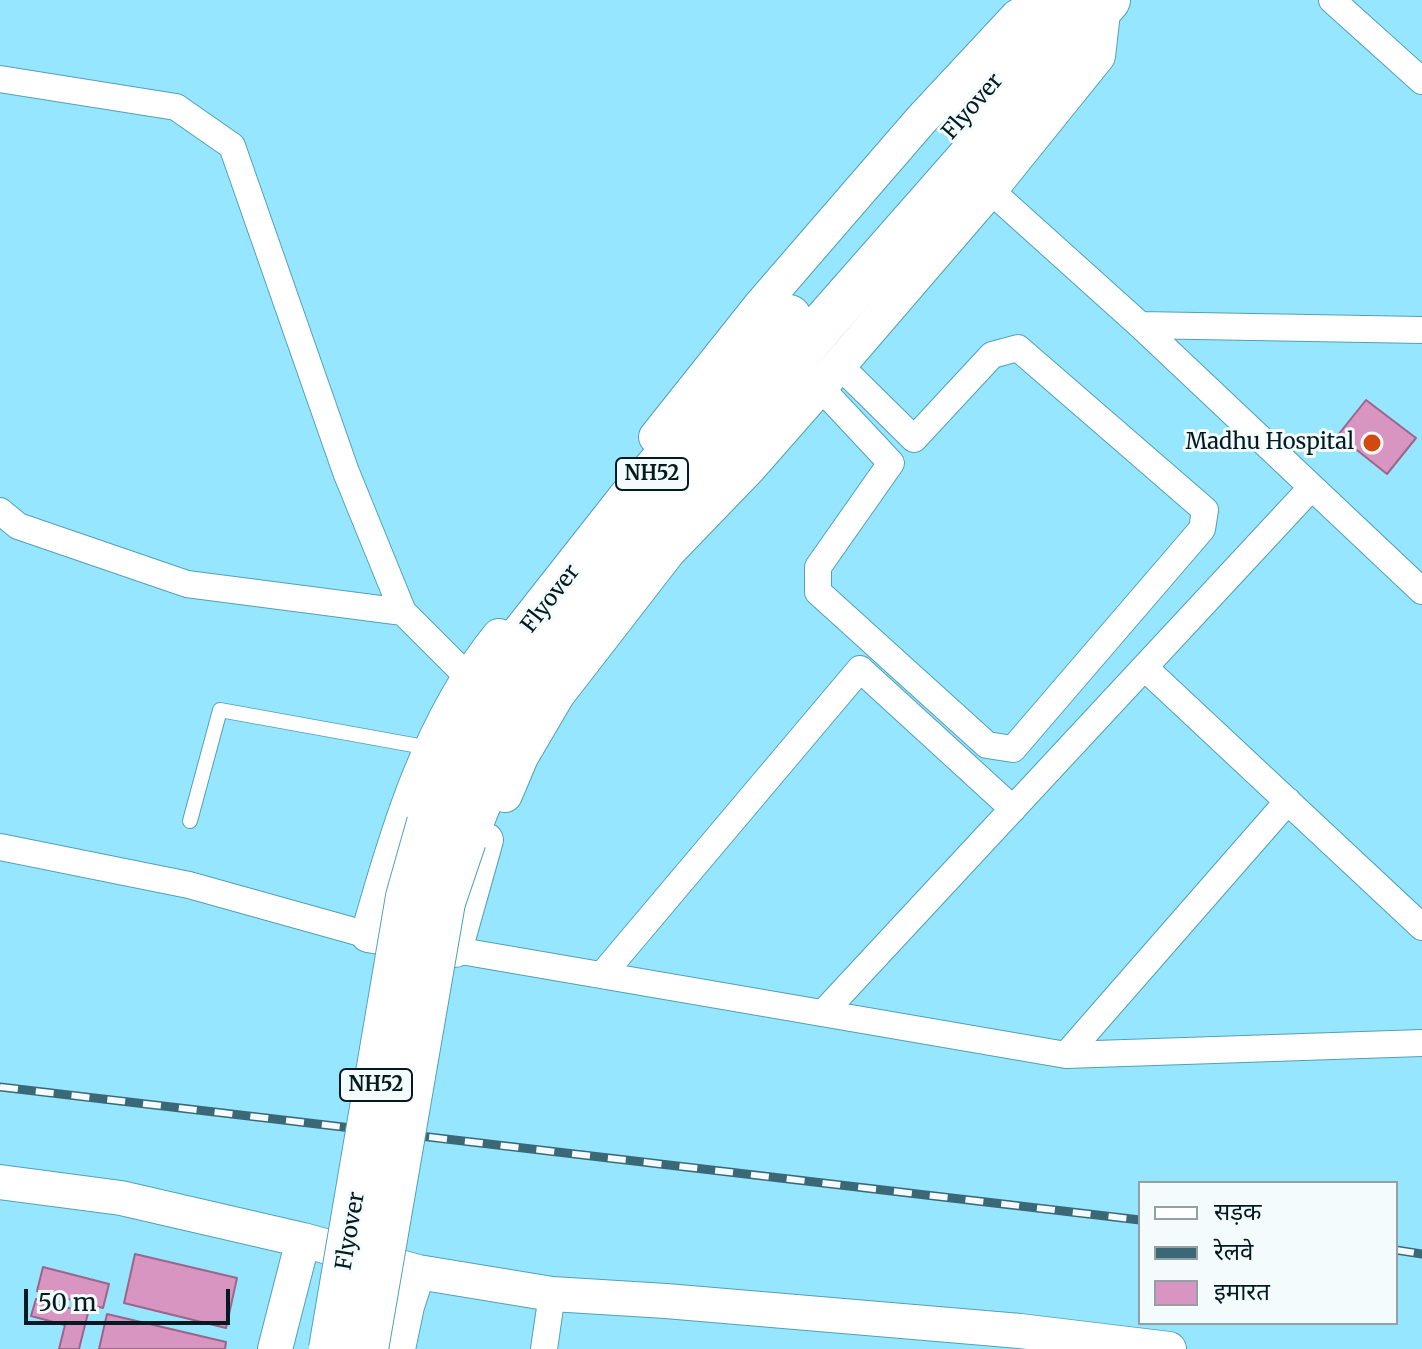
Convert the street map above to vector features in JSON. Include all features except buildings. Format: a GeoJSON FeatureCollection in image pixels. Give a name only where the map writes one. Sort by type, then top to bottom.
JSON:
{"type":"FeatureCollection","features":[{"type":"Feature","properties":{"kind":"highway","name":"Flyover"},"geometry":{"type":"LineString","coordinates":[[331,1349],[408,897],[429,823],[504,659],[629,500],[1094,1]]}},
{"type":"Feature","properties":{"kind":"highway","name":"Flyover"},"geometry":{"type":"LineString","coordinates":[[366,1349],[443,902],[464,840],[534,677],[617,567],[936,172]]}},
{"type":"Feature","properties":{"kind":"street"},"geometry":{"type":"LineString","coordinates":[[368,935],[397,833],[432,748],[485,653],[600,504],[681,408],[761,305],[1015,8],[1051,0]]}},
{"type":"Feature","properties":{"kind":"street"},"geometry":{"type":"LineString","coordinates":[[455,950],[480,854],[521,757],[558,694],[668,552],[748,469],[830,376],[990,190],[1098,56],[1094,1]]}},
{"type":"Feature","properties":{"kind":"street"},"geometry":{"type":"LineString","coordinates":[[1344,4],[1422,81]]}},
{"type":"Feature","properties":{"kind":"street"},"geometry":{"type":"LineString","coordinates":[[0,79],[176,107],[232,146],[346,472],[403,612],[470,679]]}},
{"type":"Feature","properties":{"kind":"street"},"geometry":{"type":"LineString","coordinates":[[990,190],[1140,325],[1422,591]]}},
{"type":"Feature","properties":{"kind":"street"},"geometry":{"type":"LineString","coordinates":[[1140,325],[1422,330]]}},
{"type":"Feature","properties":{"kind":"street"},"geometry":{"type":"LineString","coordinates":[[1018,348],[1205,510],[1202,529],[1013,749],[987,745],[818,592],[818,567],[891,463],[830,376],[914,439],[992,355],[1018,348]]}},
{"type":"Feature","properties":{"kind":"street"},"geometry":{"type":"LineString","coordinates":[[823,1013],[1311,488]]}},
{"type":"Feature","properties":{"kind":"street"},"geometry":{"type":"LineString","coordinates":[[0,511],[18,526],[187,584],[403,612]]}},
{"type":"Feature","properties":{"kind":"street"},"geometry":{"type":"LineString","coordinates":[[1145,668],[1422,927]]}},
{"type":"Feature","properties":{"kind":"street"},"geometry":{"type":"LineString","coordinates":[[602,975],[860,669],[1013,809]]}},
{"type":"Feature","properties":{"kind":"street"},"geometry":{"type":"LineString","coordinates":[[1066,1055],[1288,801]]}},
{"type":"Feature","properties":{"kind":"street"},"geometry":{"type":"LineString","coordinates":[[397,833],[480,854]]}},
{"type":"Feature","properties":{"kind":"street"},"geometry":{"type":"LineString","coordinates":[[0,847],[189,885],[368,935],[1066,1055],[1422,1043]]}},
{"type":"Feature","properties":{"kind":"street"},"geometry":{"type":"LineString","coordinates":[[0,1182],[121,1198],[303,1240],[418,1272],[552,1294],[666,1301],[1081,1344],[1169,1349]]}},
{"type":"Feature","properties":{"kind":"street"},"geometry":{"type":"LineString","coordinates":[[275,1349],[303,1240]]}},
{"type":"Feature","properties":{"kind":"street"},"geometry":{"type":"LineString","coordinates":[[398,1349],[418,1272]]}},
{"type":"Feature","properties":{"kind":"street"},"geometry":{"type":"LineString","coordinates":[[544,1349],[552,1294]]}},
{"type":"Feature","properties":{"kind":"lane"},"geometry":{"type":"LineString","coordinates":[[190,821],[220,710],[432,748]]}},
{"type":"Feature","properties":{"kind":"railway"},"geometry":{"type":"LineString","coordinates":[[0,1087],[1138,1220]]}},
{"type":"Feature","properties":{"kind":"railway"},"geometry":{"type":"LineString","coordinates":[[1398,1250],[1422,1254]]}},
{"type":"Feature","properties":{"kind":"place","name":"Madhu Hospital"},"geometry":{"type":"Point","coordinates":[1372,443]}}]}
